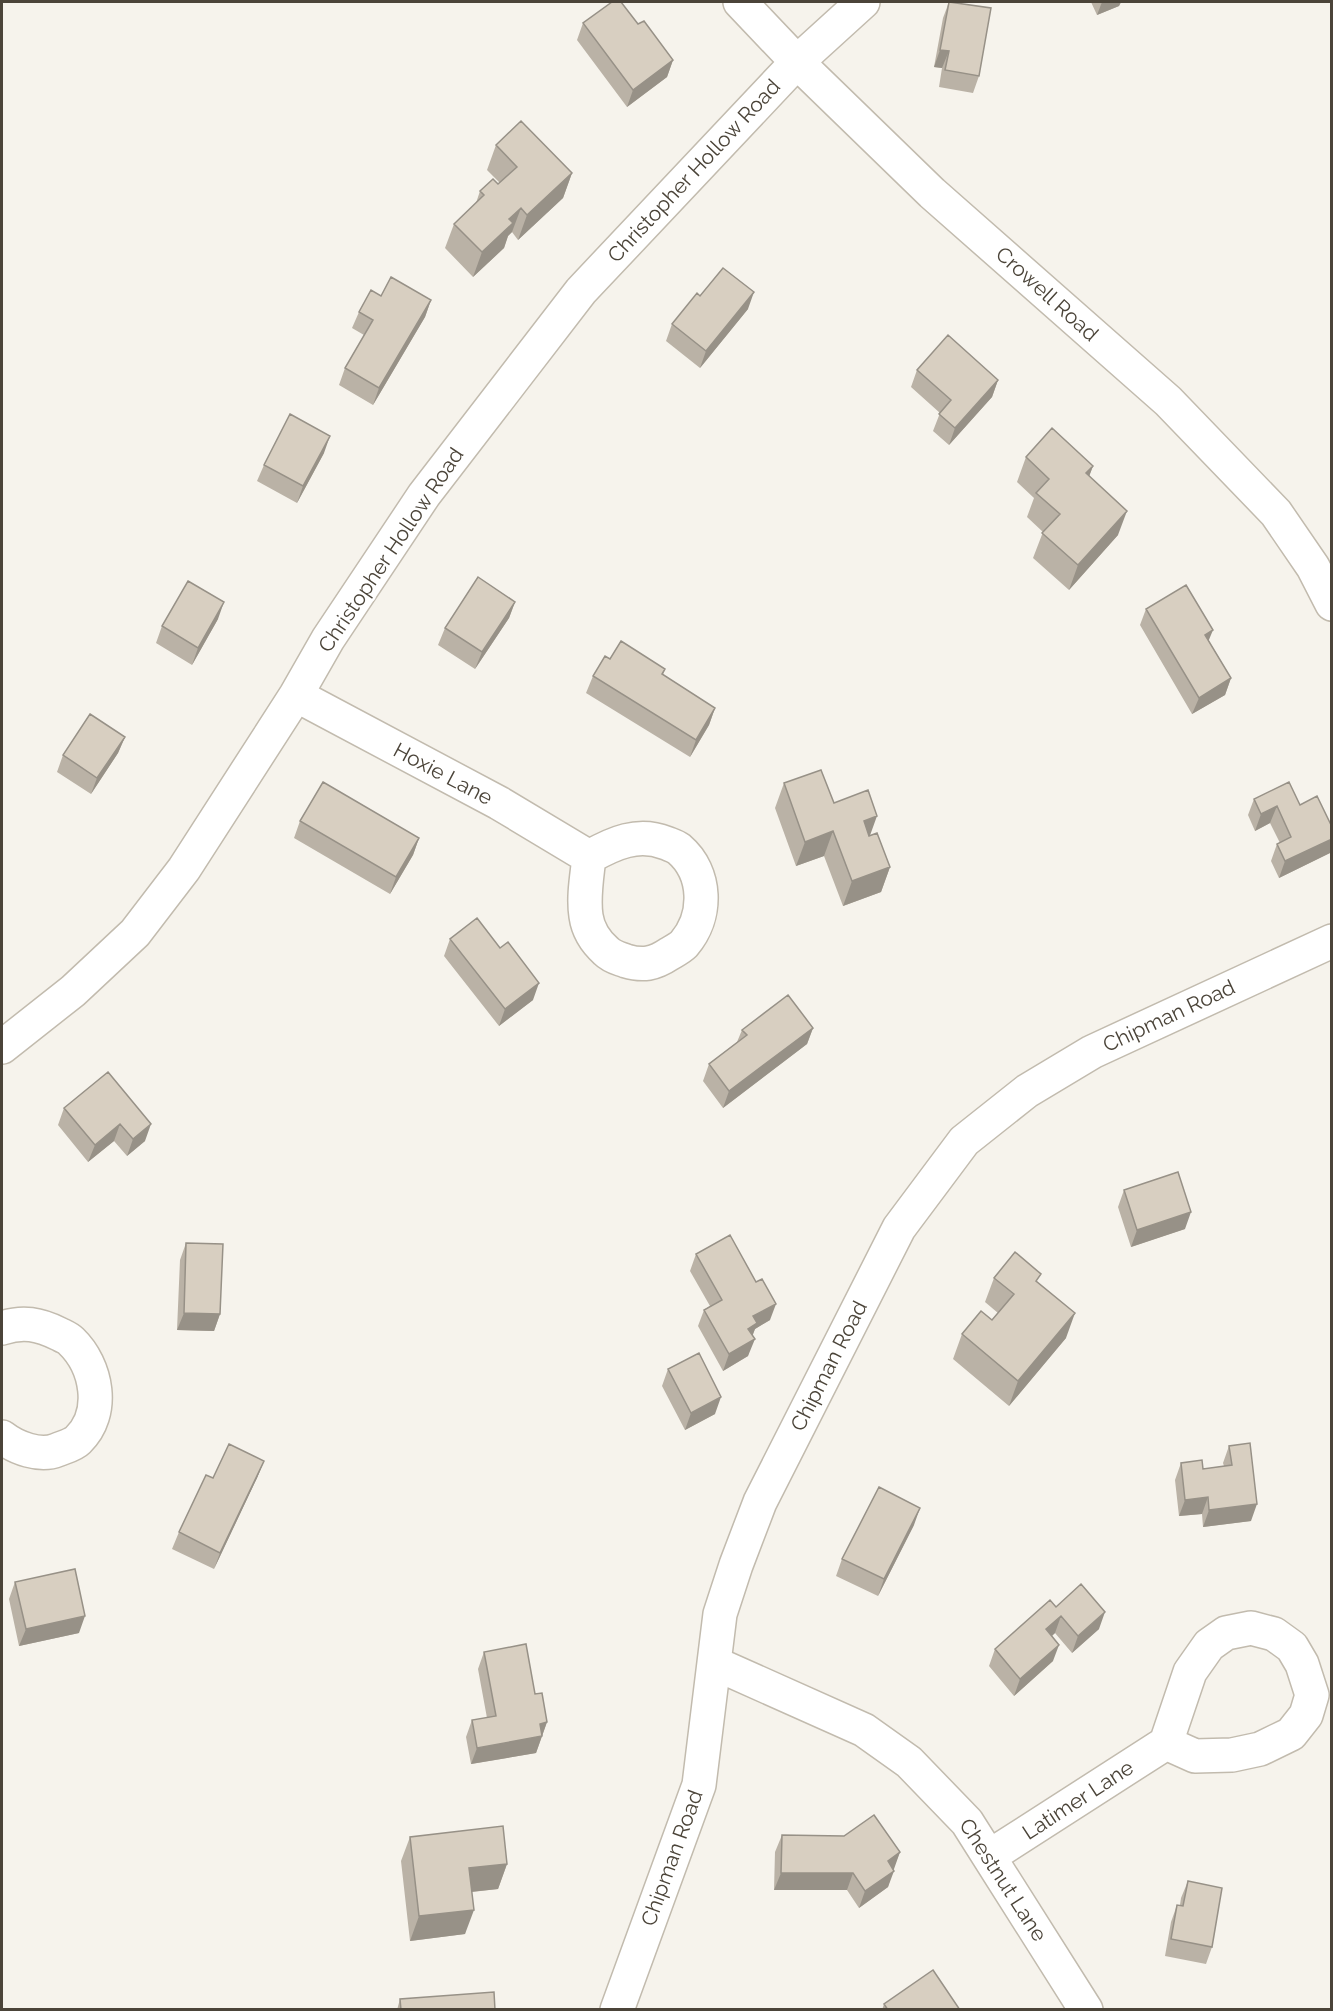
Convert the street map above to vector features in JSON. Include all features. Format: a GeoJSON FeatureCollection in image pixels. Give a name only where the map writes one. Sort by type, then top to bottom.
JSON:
{"type":"FeatureCollection","features":[{"type":"Feature","properties":{"kind":"street","name":"Crowell Road"},"geometry":{"type":"LineString","coordinates":[[740,2],[797,62],[932,193],[1168,401],[1276,513],[1312,567],[1332,604]]}},
{"type":"Feature","properties":{"kind":"street","name":"Christopher Hollow Road"},"geometry":{"type":"LineString","coordinates":[[2,1047],[73,991],[135,933],[184,869],[296,695],[328,639],[424,495],[581,291],[797,62],[863,2]]}},
{"type":"Feature","properties":{"kind":"street","name":"Hoxie Lane"},"geometry":{"type":"LineString","coordinates":[[296,695],[498,803],[589,856]]}},
{"type":"Feature","properties":{"kind":"street","name":"Chipman Road"},"geometry":{"type":"LineString","coordinates":[[617,2010],[699,1785],[720,1614],[736,1564],[760,1502],[900,1228],[964,1141],[1027,1090],[1092,1052],[1332,941]]}},
{"type":"Feature","properties":{"kind":"street"},"geometry":{"type":"LineString","coordinates":[[2,1328],[10,1325],[40,1325],[70,1340],[88,1365],[96,1391],[91,1423],[77,1442],[53,1452],[33,1452],[9,1443],[2,1437]]}},
{"type":"Feature","properties":{"kind":"street"},"geometry":{"type":"LineString","coordinates":[[1251,1628],[1274,1634],[1292,1647],[1302,1664],[1312,1695],[1306,1715],[1291,1734],[1260,1749],[1232,1755],[1195,1756],[1166,1743],[1190,1672],[1209,1645],[1226,1633],[1251,1628]]}},
{"type":"Feature","properties":{"kind":"street","name":"Chestnut Lane"},"geometry":{"type":"LineString","coordinates":[[714,1663],[864,1730],[909,1762],[967,1822],[1086,2010]]}},
{"type":"Feature","properties":{"kind":"street","name":"Latimer Lane"},"geometry":{"type":"LineString","coordinates":[[990,1856],[1166,1743]]}},
{"type":"Feature","properties":{"kind":"building"},"geometry":{"type":"Polygon","coordinates":[[[612,2],[621,2],[638,24],[644,21],[673,60],[633,90],[583,23],[612,2]]]}},
{"type":"Feature","properties":{"kind":"building"},"geometry":{"type":"Polygon","coordinates":[[[949,2],[991,8],[979,76],[945,70],[949,51],[940,50],[949,2]]]}},
{"type":"Feature","properties":{"kind":"building"},"geometry":{"type":"Polygon","coordinates":[[[521,121],[572,173],[527,215],[521,208],[509,219],[513,223],[482,252],[454,224],[484,195],[480,191],[493,179],[498,184],[517,167],[496,145],[521,121]]]}},
{"type":"Feature","properties":{"kind":"building"},"geometry":{"type":"Polygon","coordinates":[[[723,268],[754,292],[706,351],[672,324],[697,293],[700,296],[723,268]]]}},
{"type":"Feature","properties":{"kind":"building"},"geometry":{"type":"Polygon","coordinates":[[[391,277],[431,300],[379,388],[345,368],[373,320],[359,312],[371,290],[381,296],[391,277]]]}},
{"type":"Feature","properties":{"kind":"building"},"geometry":{"type":"Polygon","coordinates":[[[948,335],[998,380],[955,428],[939,414],[951,400],[917,370],[948,335]]]}},
{"type":"Feature","properties":{"kind":"building"},"geometry":{"type":"Polygon","coordinates":[[[290,414],[330,436],[303,486],[264,465],[290,414]]]}},
{"type":"Feature","properties":{"kind":"building"},"geometry":{"type":"Polygon","coordinates":[[[1052,428],[1093,466],[1086,473],[1127,511],[1078,565],[1042,533],[1060,514],[1036,493],[1049,479],[1026,457],[1052,428]]]}},
{"type":"Feature","properties":{"kind":"building"},"geometry":{"type":"Polygon","coordinates":[[[478,577],[515,602],[482,652],[445,628],[478,577]]]}},
{"type":"Feature","properties":{"kind":"building"},"geometry":{"type":"Polygon","coordinates":[[[188,581],[224,602],[198,648],[162,626],[188,581]]]}},
{"type":"Feature","properties":{"kind":"building"},"geometry":{"type":"Polygon","coordinates":[[[1186,585],[1213,630],[1205,635],[1231,678],[1199,698],[1146,609],[1186,585]]]}},
{"type":"Feature","properties":{"kind":"building"},"geometry":{"type":"Polygon","coordinates":[[[621,641],[665,669],[662,674],[715,708],[696,740],[593,676],[605,656],[610,659],[621,641]]]}},
{"type":"Feature","properties":{"kind":"building"},"geometry":{"type":"Polygon","coordinates":[[[90,714],[125,737],[97,778],[63,755],[90,714]]]}},
{"type":"Feature","properties":{"kind":"building"},"geometry":{"type":"Polygon","coordinates":[[[821,770],[834,803],[868,790],[877,816],[864,821],[869,836],[877,833],[890,867],[852,881],[833,831],[805,842],[784,783],[821,770]]]}},
{"type":"Feature","properties":{"kind":"building"},"geometry":{"type":"Polygon","coordinates":[[[323,782],[419,838],[396,877],[300,821],[323,782]]]}},
{"type":"Feature","properties":{"kind":"building"},"geometry":{"type":"Polygon","coordinates":[[[1289,782],[1300,805],[1317,796],[1332,827],[1332,839],[1285,861],[1277,844],[1291,837],[1277,806],[1261,814],[1254,799],[1289,782]]]}},
{"type":"Feature","properties":{"kind":"building"},"geometry":{"type":"Polygon","coordinates":[[[477,918],[500,948],[508,942],[539,983],[505,1009],[450,939],[477,918]]]}},
{"type":"Feature","properties":{"kind":"building"},"geometry":{"type":"Polygon","coordinates":[[[788,995],[813,1028],[729,1091],[709,1064],[747,1035],[742,1030],[788,995]]]}},
{"type":"Feature","properties":{"kind":"building"},"geometry":{"type":"Polygon","coordinates":[[[108,1072],[151,1124],[133,1139],[120,1124],[95,1145],[64,1108],[108,1072]]]}},
{"type":"Feature","properties":{"kind":"building"},"geometry":{"type":"Polygon","coordinates":[[[1178,1172],[1191,1212],[1137,1230],[1124,1190],[1178,1172]]]}},
{"type":"Feature","properties":{"kind":"building"},"geometry":{"type":"Polygon","coordinates":[[[730,1235],[756,1282],[762,1279],[776,1304],[753,1316],[757,1323],[748,1329],[755,1339],[729,1354],[704,1310],[722,1300],[696,1254],[730,1235]]]}},
{"type":"Feature","properties":{"kind":"building"},"geometry":{"type":"Polygon","coordinates":[[[186,1243],[223,1244],[220,1314],[184,1313],[186,1243]]]}},
{"type":"Feature","properties":{"kind":"building"},"geometry":{"type":"Polygon","coordinates":[[[1015,1252],[1041,1274],[1036,1281],[1075,1313],[1018,1381],[962,1334],[981,1311],[992,1320],[1014,1294],[994,1278],[1015,1252]]]}},
{"type":"Feature","properties":{"kind":"building"},"geometry":{"type":"Polygon","coordinates":[[[699,1353],[721,1397],[691,1413],[668,1369],[699,1353]]]}},
{"type":"Feature","properties":{"kind":"building"},"geometry":{"type":"Polygon","coordinates":[[[1250,1443],[1257,1504],[1209,1510],[1208,1497],[1185,1500],[1181,1463],[1202,1460],[1203,1469],[1232,1465],[1229,1446],[1250,1443]]]}},
{"type":"Feature","properties":{"kind":"building"},"geometry":{"type":"Polygon","coordinates":[[[229,1444],[264,1461],[220,1553],[179,1532],[206,1475],[213,1478],[229,1444]]]}},
{"type":"Feature","properties":{"kind":"building"},"geometry":{"type":"Polygon","coordinates":[[[879,1487],[920,1508],[884,1579],[842,1559],[879,1487]]]}},
{"type":"Feature","properties":{"kind":"building"},"geometry":{"type":"Polygon","coordinates":[[[75,1569],[85,1616],[26,1629],[15,1582],[75,1569]]]}},
{"type":"Feature","properties":{"kind":"building"},"geometry":{"type":"Polygon","coordinates":[[[1081,1584],[1105,1612],[1078,1636],[1061,1616],[1046,1629],[1059,1645],[1020,1679],[995,1649],[1050,1600],[1056,1607],[1081,1584]]]}},
{"type":"Feature","properties":{"kind":"building"},"geometry":{"type":"Polygon","coordinates":[[[526,1644],[535,1694],[542,1693],[547,1722],[540,1724],[542,1736],[477,1748],[472,1720],[496,1716],[484,1652],[526,1644]]]}},
{"type":"Feature","properties":{"kind":"building"},"geometry":{"type":"Polygon","coordinates":[[[874,1815],[900,1852],[888,1861],[894,1871],[865,1891],[853,1873],[781,1873],[782,1835],[844,1836],[874,1815]]]}},
{"type":"Feature","properties":{"kind":"building"},"geometry":{"type":"Polygon","coordinates":[[[503,1826],[507,1864],[469,1868],[474,1910],[419,1916],[410,1837],[503,1826]]]}},
{"type":"Feature","properties":{"kind":"building"},"geometry":{"type":"Polygon","coordinates":[[[1188,1881],[1222,1888],[1212,1947],[1171,1939],[1177,1905],[1183,1906],[1188,1881]]]}},
{"type":"Feature","properties":{"kind":"building"},"geometry":{"type":"Polygon","coordinates":[[[933,1970],[960,2010],[888,2010],[884,2004],[933,1970]]]}},
{"type":"Feature","properties":{"kind":"building"},"geometry":{"type":"Polygon","coordinates":[[[494,1992],[495,2010],[401,2010],[400,1999],[494,1992]]]}}]}
